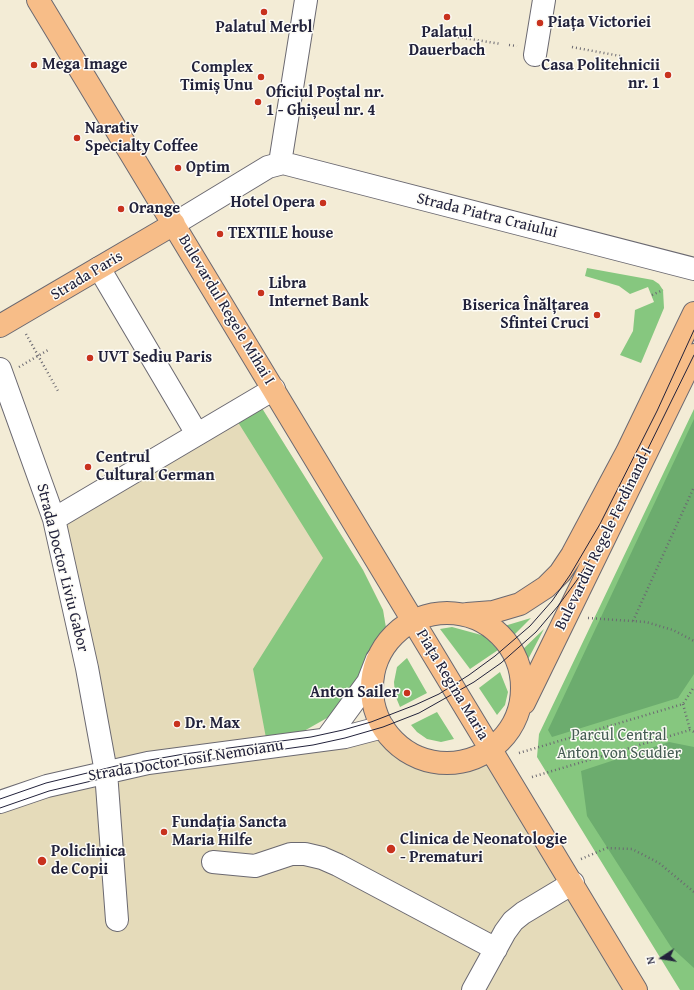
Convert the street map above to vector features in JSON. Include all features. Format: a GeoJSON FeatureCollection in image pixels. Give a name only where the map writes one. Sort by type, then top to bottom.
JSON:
{"type":"FeatureCollection","features":[{"type":"Feature","properties":{"kind":"main road","name":"Bulevardul Regele Mihai I"},"geometry":{"type":"LineString","coordinates":[[38,0],[413,621]]}},
{"type":"Feature","properties":{"kind":"main road","name":"Strada Paris"},"geometry":{"type":"LineString","coordinates":[[0,326],[174,224]]}},
{"type":"Feature","properties":{"kind":"main road","name":"Bulevardul Regele Ferdinand I"},"geometry":{"type":"LineString","coordinates":[[463,614],[493,612],[511,608],[538,593],[560,573],[572,555],[627,452],[694,312]]}},
{"type":"Feature","properties":{"kind":"main road","name":"Bulevardul Regele Ferdinand I"},"geometry":{"type":"LineString","coordinates":[[514,724],[694,355]]}},
{"type":"Feature","properties":{"kind":"main road","name":"Piața Regina Maria"},"geometry":{"type":"LineString","coordinates":[[436,613],[463,614],[474,617],[495,629],[506,641],[517,660],[521,671],[522,697],[514,724],[505,736],[490,749],[475,758],[460,762],[434,762],[409,753],[398,745],[383,727],[376,712],[373,699],[374,672],[378,659],[392,637],[413,621],[436,613]]}},
{"type":"Feature","properties":{"kind":"main road","name":"Piața Regina Maria"},"geometry":{"type":"LineString","coordinates":[[413,621],[490,749]]}},
{"type":"Feature","properties":{"kind":"main road"},"geometry":{"type":"LineString","coordinates":[[490,749],[573,882],[636,990]]}},
{"type":"Feature","properties":{"kind":"street"},"geometry":{"type":"LineString","coordinates":[[174,224],[268,167],[280,163],[306,0]]}},
{"type":"Feature","properties":{"kind":"street"},"geometry":{"type":"LineString","coordinates":[[535,55],[544,0]]}},
{"type":"Feature","properties":{"kind":"street","name":"Strada Piatra Craiului"},"geometry":{"type":"LineString","coordinates":[[280,163],[694,269]]}},
{"type":"Feature","properties":{"kind":"street"},"geometry":{"type":"LineString","coordinates":[[99,268],[197,434]]}},
{"type":"Feature","properties":{"kind":"street","name":"Strada Doctor Liviu Gabor"},"geometry":{"type":"LineString","coordinates":[[2,373],[54,519],[87,668],[106,772],[117,920]]}},
{"type":"Feature","properties":{"kind":"street"},"geometry":{"type":"LineString","coordinates":[[54,519],[274,389]]}},
{"type":"Feature","properties":{"kind":"street"},"geometry":{"type":"LineString","coordinates":[[327,738],[368,682],[378,659]]}},
{"type":"Feature","properties":{"kind":"street","name":"Strada Doctor Iosif Nemoianu"},"geometry":{"type":"LineString","coordinates":[[0,802],[47,786],[148,763],[327,738],[352,736],[383,727]]}},
{"type":"Feature","properties":{"kind":"street"},"geometry":{"type":"LineString","coordinates":[[213,862],[255,866],[291,854],[305,854],[322,858],[338,865],[496,949]]}},
{"type":"Feature","properties":{"kind":"street"},"geometry":{"type":"LineString","coordinates":[[473,990],[505,932],[523,913],[573,882]]}},
{"type":"Feature","properties":{"kind":"path"},"geometry":{"type":"LineString","coordinates":[[458,37],[501,44]]}},
{"type":"Feature","properties":{"kind":"path"},"geometry":{"type":"LineString","coordinates":[[572,47],[620,56]]}},
{"type":"Feature","properties":{"kind":"path"},"geometry":{"type":"LineString","coordinates":[[652,295],[663,290]]}},
{"type":"Feature","properties":{"kind":"path"},"geometry":{"type":"LineString","coordinates":[[24,331],[58,392]]}},
{"type":"Feature","properties":{"kind":"path"},"geometry":{"type":"LineString","coordinates":[[2,373],[48,350]]}},
{"type":"Feature","properties":{"kind":"path"},"geometry":{"type":"LineString","coordinates":[[633,621],[694,487]]}},
{"type":"Feature","properties":{"kind":"path"},"geometry":{"type":"LineString","coordinates":[[587,618],[646,622],[673,630],[694,641]]}},
{"type":"Feature","properties":{"kind":"path"},"geometry":{"type":"LineString","coordinates":[[519,753],[683,704],[694,687]]}},
{"type":"Feature","properties":{"kind":"path"},"geometry":{"type":"LineString","coordinates":[[683,704],[690,730]]}},
{"type":"Feature","properties":{"kind":"path"},"geometry":{"type":"LineString","coordinates":[[531,777],[690,730],[694,732]]}},
{"type":"Feature","properties":{"kind":"path"},"geometry":{"type":"LineString","coordinates":[[580,859],[607,848],[632,849],[659,863],[694,892]]}},
{"type":"Feature","properties":{"kind":"shaded area"},"geometry":{"type":"Polygon","coordinates":[[[260,405],[363,570],[383,610],[386,628],[304,731],[110,764],[60,524],[260,405]]]}},
{"type":"Feature","properties":{"kind":"shaded area"},"geometry":{"type":"Polygon","coordinates":[[[389,736],[409,753],[434,762],[460,762],[475,758],[490,749],[636,990],[0,990],[0,808],[149,769],[389,736]]]}},
{"type":"Feature","properties":{"kind":"green space"},"geometry":{"type":"Polygon","coordinates":[[[587,268],[653,280],[659,284],[663,290],[664,308],[641,363],[620,355],[633,331],[635,310],[654,302],[648,287],[630,294],[619,286],[585,276],[587,268]]]}},
{"type":"Feature","properties":{"kind":"green space"},"geometry":{"type":"Polygon","coordinates":[[[260,405],[363,570],[383,610],[386,628],[380,649],[334,714],[304,731],[266,738],[253,669],[323,558],[236,419],[260,405]]]}},
{"type":"Feature","properties":{"kind":"green space","name":"Parcul Central Anton von Scudier"},"geometry":{"type":"Polygon","coordinates":[[[694,409],[694,990],[680,990],[537,757],[539,734],[694,409]]]}},
{"type":"Feature","properties":{"kind":"green space"},"geometry":{"type":"Polygon","coordinates":[[[694,419],[694,674],[678,698],[552,737],[548,730],[694,419]]]}},
{"type":"Feature","properties":{"kind":"green space"},"geometry":{"type":"Polygon","coordinates":[[[531,618],[511,638],[501,627],[531,618]]]}},
{"type":"Feature","properties":{"kind":"green space"},"geometry":{"type":"Polygon","coordinates":[[[452,627],[485,636],[498,650],[470,669],[440,629],[452,627]]]}},
{"type":"Feature","properties":{"kind":"green space"},"geometry":{"type":"Polygon","coordinates":[[[544,629],[524,667],[519,653],[544,629]]]}},
{"type":"Feature","properties":{"kind":"green space"},"geometry":{"type":"Polygon","coordinates":[[[407,658],[427,693],[400,707],[395,695],[394,682],[397,667],[407,658]]]}},
{"type":"Feature","properties":{"kind":"green space"},"geometry":{"type":"Polygon","coordinates":[[[500,672],[508,692],[505,705],[497,715],[479,688],[500,672]]]}},
{"type":"Feature","properties":{"kind":"green space"},"geometry":{"type":"Polygon","coordinates":[[[437,712],[454,739],[441,742],[427,739],[417,732],[411,725],[437,712]]]}},
{"type":"Feature","properties":{"kind":"green space"},"geometry":{"type":"Polygon","coordinates":[[[669,742],[694,747],[694,968],[671,947],[587,816],[581,771],[669,742]]]}},
{"type":"Feature","properties":{"kind":"tram line"},"geometry":{"type":"LineString","coordinates":[[0,799],[46,783],[116,766],[184,754],[311,737],[343,730],[371,722],[415,705],[439,694],[469,675],[495,656],[530,626],[552,601],[570,575],[600,524],[657,411],[694,330]]}},
{"type":"Feature","properties":{"kind":"tram line"},"geometry":{"type":"LineString","coordinates":[[0,808],[49,791],[117,775],[185,763],[313,745],[345,738],[383,727],[419,713],[474,682],[501,663],[536,632],[577,580],[608,530],[694,355]]}},
{"type":"Feature","properties":{"kind":"place","name":"Palatul Merbl"},"geometry":{"type":"Point","coordinates":[264,12]}},
{"type":"Feature","properties":{"kind":"place","name":"Palatul Dauerbach"},"geometry":{"type":"Point","coordinates":[447,17]}},
{"type":"Feature","properties":{"kind":"place","name":"Piața Victoriei"},"geometry":{"type":"Point","coordinates":[540,23]}},
{"type":"Feature","properties":{"kind":"place","name":"Mega Image"},"geometry":{"type":"Point","coordinates":[34,65]}},
{"type":"Feature","properties":{"kind":"place","name":"Casa Politehnicii nr. 1"},"geometry":{"type":"Point","coordinates":[668,75]}},
{"type":"Feature","properties":{"kind":"place","name":"Complex Timiș Unu"},"geometry":{"type":"Point","coordinates":[261,77]}},
{"type":"Feature","properties":{"kind":"place","name":"Oficiul Poștal nr. 1 - Ghișeul nr. 4"},"geometry":{"type":"Point","coordinates":[258,102]}},
{"type":"Feature","properties":{"kind":"place","name":"Narativ Specialty Coffee"},"geometry":{"type":"Point","coordinates":[77,138]}},
{"type":"Feature","properties":{"kind":"place","name":"Optim"},"geometry":{"type":"Point","coordinates":[178,168]}},
{"type":"Feature","properties":{"kind":"place","name":"Hotel Opera"},"geometry":{"type":"Point","coordinates":[323,203]}},
{"type":"Feature","properties":{"kind":"place","name":"Orange"},"geometry":{"type":"Point","coordinates":[121,209]}},
{"type":"Feature","properties":{"kind":"place","name":"TEXTILE house"},"geometry":{"type":"Point","coordinates":[220,234]}},
{"type":"Feature","properties":{"kind":"place","name":"Libra Internet Bank"},"geometry":{"type":"Point","coordinates":[261,293]}},
{"type":"Feature","properties":{"kind":"place","name":"Biserica Înălțarea Sfintei Cruci"},"geometry":{"type":"Point","coordinates":[597,315]}},
{"type":"Feature","properties":{"kind":"place","name":"UVT Sediu Paris"},"geometry":{"type":"Point","coordinates":[90,358]}},
{"type":"Feature","properties":{"kind":"place","name":"Centrul Cultural German"},"geometry":{"type":"Point","coordinates":[88,467]}},
{"type":"Feature","properties":{"kind":"place","name":"Anton Sailer"},"geometry":{"type":"Point","coordinates":[407,693]}},
{"type":"Feature","properties":{"kind":"place","name":"Dr. Max"},"geometry":{"type":"Point","coordinates":[177,724]}},
{"type":"Feature","properties":{"kind":"place","name":"Fundația Sancta Maria Hilfe"},"geometry":{"type":"Point","coordinates":[164,832]}},
{"type":"Feature","properties":{"kind":"place","name":"Clinica de Neonatologie - Prematuri"},"geometry":{"type":"Point","coordinates":[391,849]}},
{"type":"Feature","properties":{"kind":"place","name":"Policlinica de Copii"},"geometry":{"type":"Point","coordinates":[42,861]}}]}
